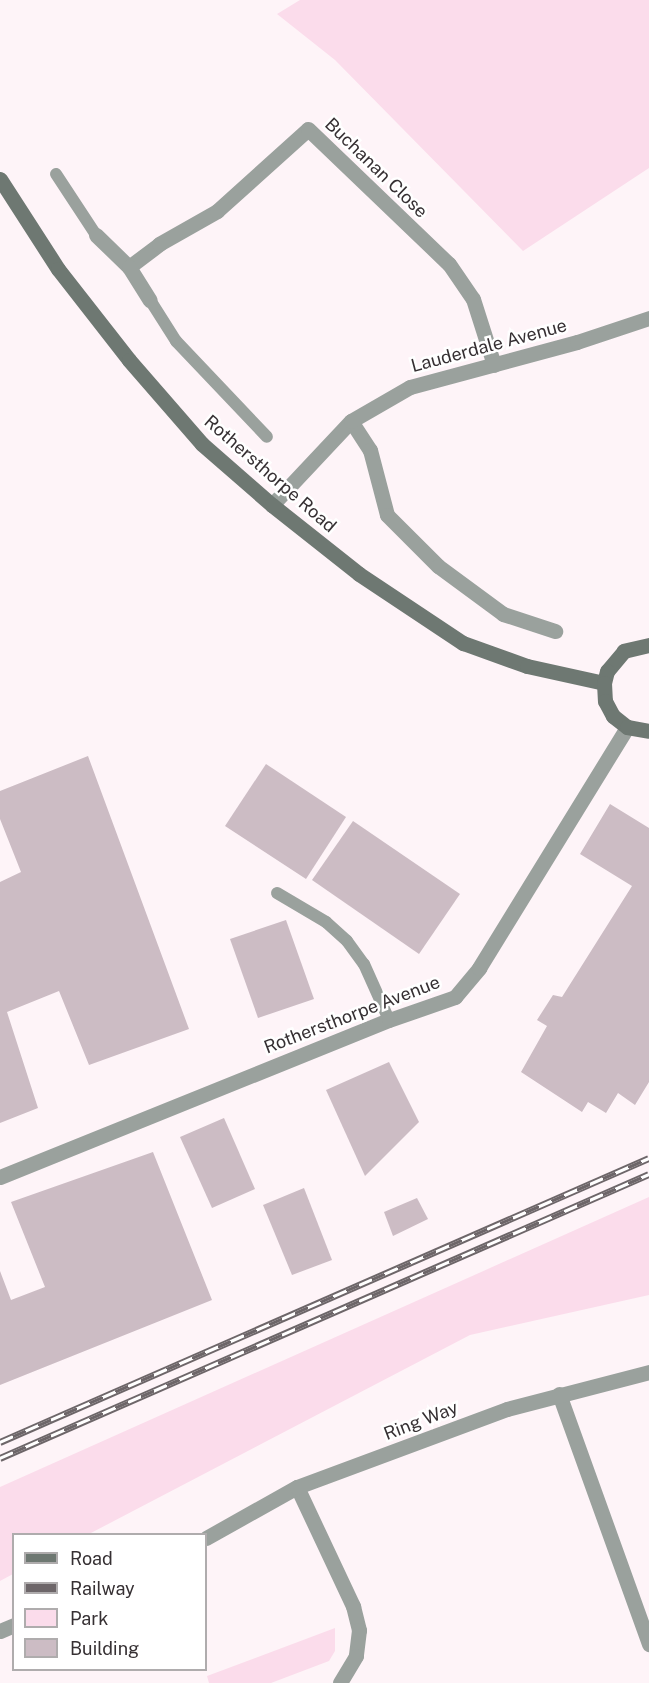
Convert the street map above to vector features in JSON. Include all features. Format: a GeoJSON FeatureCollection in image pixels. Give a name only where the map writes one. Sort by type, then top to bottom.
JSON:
{"type":"FeatureCollection","features":[{"type":"Feature","properties":{"kind":"street","name":"Buchanan Close"},"geometry":{"type":"LineString","coordinates":[[129,267],[159,244],[217,211],[308,129],[449,264],[473,299],[494,365]]}},
{"type":"Feature","properties":{"kind":"street","name":"Rothersthorpe Road"},"geometry":{"type":"LineString","coordinates":[[0,179],[58,269],[129,360],[202,444],[272,505],[359,574],[464,643],[527,666],[604,683]]}},
{"type":"Feature","properties":{"kind":"street"},"geometry":{"type":"LineString","coordinates":[[96,234],[129,267],[150,300]]}},
{"type":"Feature","properties":{"kind":"street","name":"Lauderdale Avenue"},"geometry":{"type":"LineString","coordinates":[[272,505],[351,421],[410,387],[494,365],[649,318]]}},
{"type":"Feature","properties":{"kind":"street"},"geometry":{"type":"LineString","coordinates":[[351,421],[370,450],[387,515],[438,566],[503,614],[555,631]]}},
{"type":"Feature","properties":{"kind":"street"},"geometry":{"type":"LineString","coordinates":[[649,645],[624,651],[607,671],[604,683],[605,700],[614,716],[627,727],[649,731]]}},
{"type":"Feature","properties":{"kind":"street","name":"Rothersthorpe Avenue"},"geometry":{"type":"LineString","coordinates":[[0,1176],[389,1020],[454,997],[479,968],[627,727]]}},
{"type":"Feature","properties":{"kind":"street","name":"Ring Way"},"geometry":{"type":"LineString","coordinates":[[207,1537],[297,1487],[507,1409],[649,1372]]}},
{"type":"Feature","properties":{"kind":"street"},"geometry":{"type":"LineString","coordinates":[[559,1394],[649,1644]]}},
{"type":"Feature","properties":{"kind":"street"},"geometry":{"type":"LineString","coordinates":[[297,1487],[353,1606],[359,1630],[356,1656],[340,1683]]}},
{"type":"Feature","properties":{"kind":"lane"},"geometry":{"type":"LineString","coordinates":[[56,174],[96,234]]}},
{"type":"Feature","properties":{"kind":"lane"},"geometry":{"type":"LineString","coordinates":[[150,300],[176,341],[267,437]]}},
{"type":"Feature","properties":{"kind":"lane"},"geometry":{"type":"LineString","coordinates":[[277,893],[326,922],[347,942],[364,964],[389,1020]]}},
{"type":"Feature","properties":{"kind":"green space"},"geometry":{"type":"Polygon","coordinates":[[[300,0],[649,0],[649,168],[523,251],[335,60],[277,14],[300,0]]]}},
{"type":"Feature","properties":{"kind":"green space"},"geometry":{"type":"Polygon","coordinates":[[[649,1197],[649,1295],[470,1335],[91,1533],[12,1533],[12,1575],[0,1581],[0,1487],[649,1197]]]}},
{"type":"Feature","properties":{"kind":"green space"},"geometry":{"type":"Polygon","coordinates":[[[335,1628],[335,1651],[329,1661],[271,1683],[209,1683],[207,1676],[335,1628]]]}},
{"type":"Feature","properties":{"kind":"building"},"geometry":{"type":"Polygon","coordinates":[[[88,756],[189,1029],[89,1065],[59,991],[7,1012],[38,1108],[0,1123],[0,882],[21,872],[0,819],[0,791],[88,756]]]}},
{"type":"Feature","properties":{"kind":"building"},"geometry":{"type":"Polygon","coordinates":[[[266,764],[346,817],[306,879],[225,826],[266,764]]]}},
{"type":"Feature","properties":{"kind":"building"},"geometry":{"type":"Polygon","coordinates":[[[610,804],[649,828],[649,1082],[635,1105],[618,1093],[606,1113],[588,1102],[582,1112],[521,1072],[547,1026],[537,1020],[553,995],[562,997],[632,886],[580,854],[610,804]]]}},
{"type":"Feature","properties":{"kind":"building"},"geometry":{"type":"Polygon","coordinates":[[[353,821],[460,894],[419,954],[312,880],[353,821]]]}},
{"type":"Feature","properties":{"kind":"building"},"geometry":{"type":"Polygon","coordinates":[[[286,920],[314,999],[258,1018],[230,939],[286,920]]]}},
{"type":"Feature","properties":{"kind":"building"},"geometry":{"type":"Polygon","coordinates":[[[389,1062],[419,1122],[365,1176],[326,1090],[389,1062]]]}},
{"type":"Feature","properties":{"kind":"building"},"geometry":{"type":"Polygon","coordinates":[[[224,1118],[255,1189],[212,1208],[180,1137],[224,1118]]]}},
{"type":"Feature","properties":{"kind":"building"},"geometry":{"type":"Polygon","coordinates":[[[153,1152],[212,1300],[0,1385],[0,1271],[11,1300],[45,1287],[11,1202],[153,1152]]]}},
{"type":"Feature","properties":{"kind":"building"},"geometry":{"type":"Polygon","coordinates":[[[304,1188],[332,1260],[292,1275],[263,1205],[304,1188]]]}},
{"type":"Feature","properties":{"kind":"building"},"geometry":{"type":"Polygon","coordinates":[[[417,1198],[428,1219],[393,1236],[384,1212],[417,1198]]]}},
{"type":"Feature","properties":{"kind":"railway"},"geometry":{"type":"LineString","coordinates":[[0,1442],[649,1158]]}},
{"type":"Feature","properties":{"kind":"railway"},"geometry":{"type":"LineString","coordinates":[[0,1458],[649,1174]]}}]}
